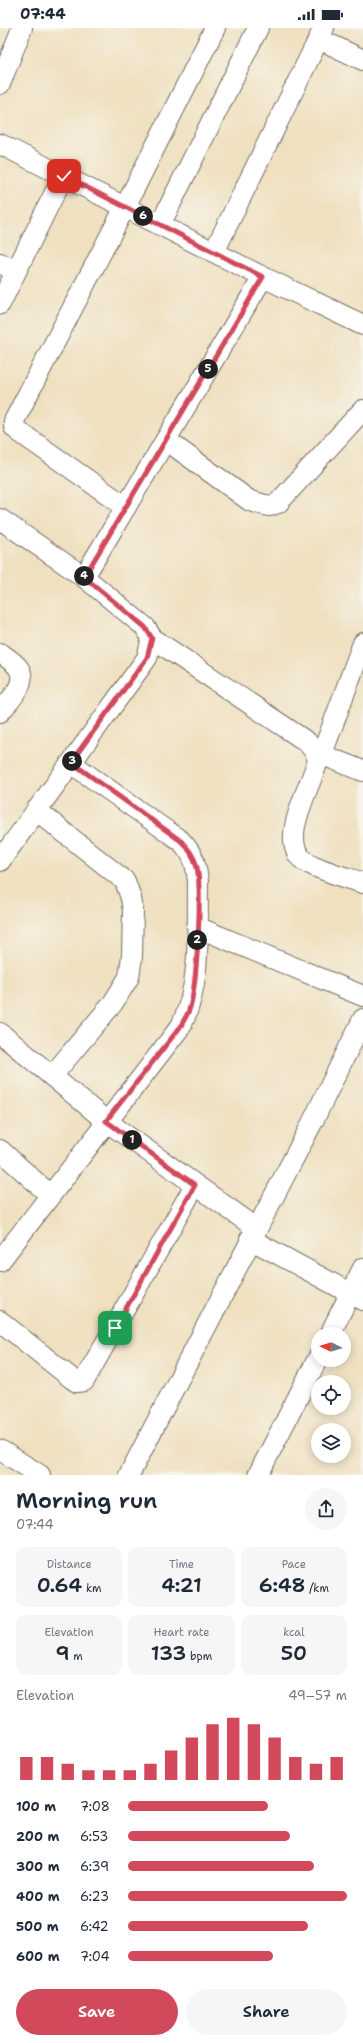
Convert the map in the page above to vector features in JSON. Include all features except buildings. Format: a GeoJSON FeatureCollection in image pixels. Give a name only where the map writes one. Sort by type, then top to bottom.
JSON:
{"type":"FeatureCollection","features":[{"type":"Feature","properties":{"kind":"street"},"geometry":{"type":"LineString","coordinates":[[0,84],[22,28]]}},
{"type":"Feature","properties":{"kind":"street"},"geometry":{"type":"LineString","coordinates":[[126,507],[18,431],[14,427],[14,421],[125,207],[214,28]]}},
{"type":"Feature","properties":{"kind":"street"},"geometry":{"type":"LineString","coordinates":[[160,225],[258,28]]}},
{"type":"Feature","properties":{"kind":"street"},"geometry":{"type":"LineString","coordinates":[[214,252],[322,34],[363,60]]}},
{"type":"Feature","properties":{"kind":"street"},"geometry":{"type":"LineString","coordinates":[[0,144],[363,326]]}},
{"type":"Feature","properties":{"kind":"street"},"geometry":{"type":"LineString","coordinates":[[0,304],[8,267],[64,176]]}},
{"type":"Feature","properties":{"kind":"street"},"geometry":{"type":"LineString","coordinates":[[84,577],[263,277]]}},
{"type":"Feature","properties":{"kind":"street"},"geometry":{"type":"LineString","coordinates":[[166,440],[250,501],[269,506],[278,503],[363,410]]}},
{"type":"Feature","properties":{"kind":"street"},"geometry":{"type":"LineString","coordinates":[[1,522],[84,577],[145,627],[152,638],[307,742],[318,753],[363,771]]}},
{"type":"Feature","properties":{"kind":"street"},"geometry":{"type":"LineString","coordinates":[[1,857],[147,658],[152,638]]}},
{"type":"Feature","properties":{"kind":"street"},"geometry":{"type":"LineString","coordinates":[[363,643],[318,753],[316,768],[294,828],[293,843],[297,855],[308,863],[363,883]]}},
{"type":"Feature","properties":{"kind":"street"},"geometry":{"type":"LineString","coordinates":[[0,653],[19,668],[22,676],[22,683],[0,712]]}},
{"type":"Feature","properties":{"kind":"street"},"geometry":{"type":"LineString","coordinates":[[0,1261],[106,1121],[181,1026],[189,1009],[193,987],[198,882],[197,865],[192,853],[181,841],[71,762]]}},
{"type":"Feature","properties":{"kind":"street"},"geometry":{"type":"LineString","coordinates":[[36,810],[125,881],[134,911],[132,956],[129,977],[113,1004],[52,1076]]}},
{"type":"Feature","properties":{"kind":"street"},"geometry":{"type":"LineString","coordinates":[[197,928],[363,996]]}},
{"type":"Feature","properties":{"kind":"street"},"geometry":{"type":"LineString","coordinates":[[128,1475],[311,1125],[363,1019]]}},
{"type":"Feature","properties":{"kind":"street"},"geometry":{"type":"LineString","coordinates":[[0,1033],[106,1121],[195,1185],[253,1234],[357,1297]]}},
{"type":"Feature","properties":{"kind":"street"},"geometry":{"type":"LineString","coordinates":[[0,1150],[50,1195]]}},
{"type":"Feature","properties":{"kind":"street"},"geometry":{"type":"LineString","coordinates":[[0,1321],[71,1378],[77,1382],[84,1381],[195,1185]]}},
{"type":"Feature","properties":{"kind":"street"},"geometry":{"type":"LineString","coordinates":[[335,1327],[357,1297],[363,1268]]}},
{"type":"Feature","properties":{"kind":"street"},"geometry":{"type":"LineString","coordinates":[[258,1475],[313,1367]]}},
{"type":"Feature","properties":{"kind":"street"},"geometry":{"type":"LineString","coordinates":[[0,1450],[40,1475]]}},
{"type":"Feature","properties":{"kind":"route"},"geometry":{"type":"LineString","coordinates":[[64,176],[263,277],[84,577],[145,627],[152,638],[147,658],[71,762],[181,841],[192,853],[197,865],[198,882],[196,958],[189,1009],[181,1026],[106,1121],[195,1185],[115,1328]]}}]}
